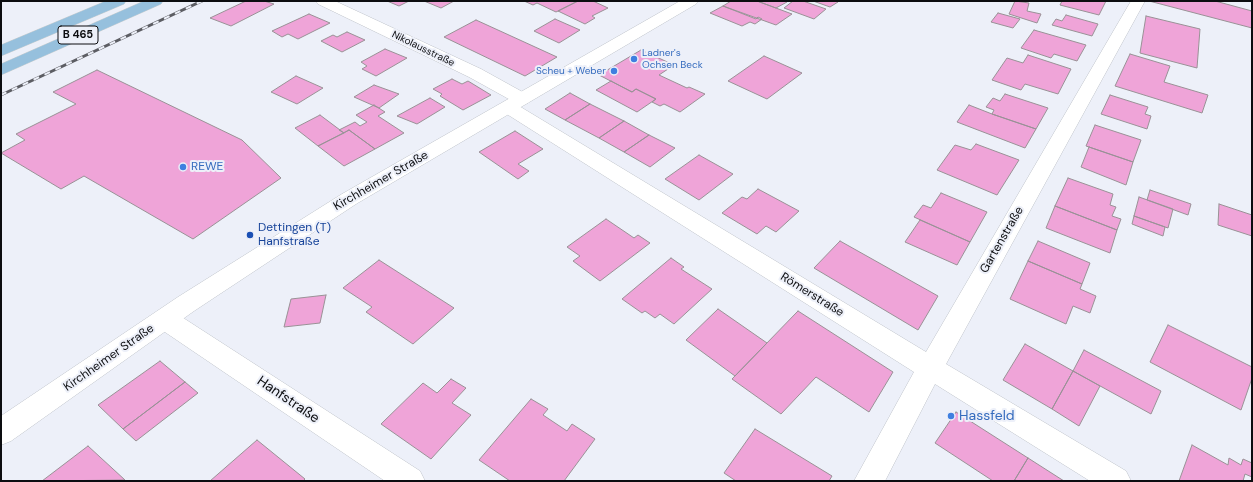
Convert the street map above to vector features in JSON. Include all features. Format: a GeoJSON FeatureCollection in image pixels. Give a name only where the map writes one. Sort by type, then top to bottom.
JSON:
{"type":"FeatureCollection","features":[{"type":"Feature","properties":{"kind":"main road","name":"B 465"},"geometry":{"type":"LineString","coordinates":[[1,51],[119,1]]}},
{"type":"Feature","properties":{"kind":"main road","name":"B 465"},"geometry":{"type":"LineString","coordinates":[[1,70],[156,1]]}},
{"type":"Feature","properties":{"kind":"street","name":"Nikolausstraße"},"geometry":{"type":"LineString","coordinates":[[325,1],[468,70],[515,103]]}},
{"type":"Feature","properties":{"kind":"street","name":"Kirchheimer Straße"},"geometry":{"type":"LineString","coordinates":[[1,432],[165,319],[275,246],[349,200],[691,1]]}},
{"type":"Feature","properties":{"kind":"street","name":"Gartenstraße"},"geometry":{"type":"LineString","coordinates":[[869,481],[930,368],[1138,1]]}},
{"type":"Feature","properties":{"kind":"street","name":"Römerstraße"},"geometry":{"type":"LineString","coordinates":[[515,103],[930,368],[1116,481]]}},
{"type":"Feature","properties":{"kind":"street","name":"Hanfstraße"},"geometry":{"type":"LineString","coordinates":[[165,319],[410,481]]}},
{"type":"Feature","properties":{"kind":"building"},"geometry":{"type":"Polygon","coordinates":[[[246,1],[264,1],[274,4],[231,26],[210,18],[246,1]]]}},
{"type":"Feature","properties":{"kind":"building"},"geometry":{"type":"Polygon","coordinates":[[[387,1],[409,1],[399,6],[387,1]]]}},
{"type":"Feature","properties":{"kind":"building"},"geometry":{"type":"Polygon","coordinates":[[[424,1],[454,1],[441,8],[424,1]]]}},
{"type":"Feature","properties":{"kind":"building"},"geometry":{"type":"Polygon","coordinates":[[[524,1],[578,1],[556,12],[537,3],[533,5],[524,1]]]}},
{"type":"Feature","properties":{"kind":"building"},"geometry":{"type":"Polygon","coordinates":[[[578,1],[593,1],[608,8],[592,16],[595,18],[585,24],[558,11],[578,1]]]}},
{"type":"Feature","properties":{"kind":"building"},"geometry":{"type":"Polygon","coordinates":[[[731,1],[757,1],[792,14],[776,25],[723,6],[731,1]]]}},
{"type":"Feature","properties":{"kind":"building"},"geometry":{"type":"Polygon","coordinates":[[[757,1],[786,1],[787,2],[776,8],[757,1]]]}},
{"type":"Feature","properties":{"kind":"building"},"geometry":{"type":"Polygon","coordinates":[[[793,1],[803,1],[826,9],[814,19],[784,8],[793,1]]]}},
{"type":"Feature","properties":{"kind":"building"},"geometry":{"type":"Polygon","coordinates":[[[813,1],[836,1],[838,2],[830,7],[813,1]]]}},
{"type":"Feature","properties":{"kind":"building"},"geometry":{"type":"Polygon","coordinates":[[[1015,1],[1029,3],[1027,11],[1041,14],[1037,23],[1009,14],[1015,1]]]}},
{"type":"Feature","properties":{"kind":"building"},"geometry":{"type":"Polygon","coordinates":[[[1062,1],[1106,1],[1099,15],[1060,5],[1062,1]]]}},
{"type":"Feature","properties":{"kind":"building"},"geometry":{"type":"Polygon","coordinates":[[[1149,1],[1215,1],[1252,11],[1252,28],[1149,1]]]}},
{"type":"Feature","properties":{"kind":"building"},"geometry":{"type":"Polygon","coordinates":[[[723,6],[756,19],[758,17],[762,19],[755,24],[750,22],[742,26],[710,13],[723,6]]]}},
{"type":"Feature","properties":{"kind":"building"},"geometry":{"type":"Polygon","coordinates":[[[998,13],[1020,19],[1013,28],[991,22],[998,13]]]}},
{"type":"Feature","properties":{"kind":"building"},"geometry":{"type":"Polygon","coordinates":[[[309,14],[330,23],[298,39],[288,34],[282,37],[272,31],[309,14]]]}},
{"type":"Feature","properties":{"kind":"building"},"geometry":{"type":"Polygon","coordinates":[[[1066,15],[1098,24],[1092,36],[1052,25],[1056,19],[1062,21],[1066,15]]]}},
{"type":"Feature","properties":{"kind":"building"},"geometry":{"type":"Polygon","coordinates":[[[1146,16],[1200,29],[1197,68],[1140,53],[1146,16]]]}},
{"type":"Feature","properties":{"kind":"building"},"geometry":{"type":"Polygon","coordinates":[[[555,19],[580,30],[559,43],[534,31],[555,19]]]}},
{"type":"Feature","properties":{"kind":"building"},"geometry":{"type":"Polygon","coordinates":[[[476,20],[557,57],[525,76],[444,37],[476,20]]]}},
{"type":"Feature","properties":{"kind":"building"},"geometry":{"type":"Polygon","coordinates":[[[1034,30],[1086,45],[1077,61],[1054,54],[1051,58],[1021,48],[1034,30]]]}},
{"type":"Feature","properties":{"kind":"building"},"geometry":{"type":"Polygon","coordinates":[[[347,32],[365,40],[342,52],[321,41],[333,35],[337,37],[347,32]]]}},
{"type":"Feature","properties":{"kind":"building"},"geometry":{"type":"Polygon","coordinates":[[[385,49],[407,58],[376,76],[362,69],[367,66],[361,62],[385,49]]]}},
{"type":"Feature","properties":{"kind":"building"},"geometry":{"type":"Polygon","coordinates":[[[641,50],[674,65],[659,75],[687,88],[689,87],[705,94],[680,112],[664,104],[660,106],[652,102],[656,99],[636,89],[632,92],[599,75],[641,50]]]}},
{"type":"Feature","properties":{"kind":"building"},"geometry":{"type":"Polygon","coordinates":[[[1130,54],[1170,66],[1164,82],[1208,95],[1202,113],[1115,86],[1130,54]]]}},
{"type":"Feature","properties":{"kind":"building"},"geometry":{"type":"Polygon","coordinates":[[[1028,55],[1071,69],[1058,94],[1025,84],[1021,90],[992,80],[1007,58],[1023,63],[1028,55]]]}},
{"type":"Feature","properties":{"kind":"building"},"geometry":{"type":"Polygon","coordinates":[[[764,56],[802,73],[767,99],[728,81],[764,56]]]}},
{"type":"Feature","properties":{"kind":"building"},"geometry":{"type":"Polygon","coordinates":[[[97,70],[242,140],[281,178],[193,239],[84,176],[61,189],[1,153],[25,140],[16,134],[76,104],[53,92],[97,70]]]}},
{"type":"Feature","properties":{"kind":"building"},"geometry":{"type":"Polygon","coordinates":[[[296,76],[323,88],[297,104],[271,92],[296,76]]]}},
{"type":"Feature","properties":{"kind":"building"},"geometry":{"type":"Polygon","coordinates":[[[452,79],[462,84],[468,81],[491,95],[463,110],[440,96],[442,94],[433,89],[452,79]]]}},
{"type":"Feature","properties":{"kind":"building"},"geometry":{"type":"Polygon","coordinates":[[[611,81],[632,92],[636,89],[656,99],[637,112],[596,90],[611,81]]]}},
{"type":"Feature","properties":{"kind":"building"},"geometry":{"type":"Polygon","coordinates":[[[374,85],[399,94],[379,108],[354,97],[374,85]]]}},
{"type":"Feature","properties":{"kind":"building"},"geometry":{"type":"Polygon","coordinates":[[[570,93],[590,104],[565,120],[545,109],[570,93]]]}},
{"type":"Feature","properties":{"kind":"building"},"geometry":{"type":"Polygon","coordinates":[[[1005,94],[1048,108],[1036,129],[992,114],[994,110],[986,107],[993,98],[1000,101],[1005,94]]]}},
{"type":"Feature","properties":{"kind":"building"},"geometry":{"type":"Polygon","coordinates":[[[1110,95],[1148,107],[1145,114],[1151,116],[1147,129],[1101,114],[1110,95]]]}},
{"type":"Feature","properties":{"kind":"building"},"geometry":{"type":"Polygon","coordinates":[[[430,98],[445,107],[417,124],[397,116],[430,98]]]}},
{"type":"Feature","properties":{"kind":"building"},"geometry":{"type":"Polygon","coordinates":[[[590,104],[624,121],[599,138],[565,120],[590,104]]]}},
{"type":"Feature","properties":{"kind":"building"},"geometry":{"type":"Polygon","coordinates":[[[374,105],[385,112],[378,116],[404,133],[375,149],[349,130],[344,133],[339,130],[355,122],[360,126],[367,122],[356,115],[374,105]]]}},
{"type":"Feature","properties":{"kind":"building"},"geometry":{"type":"Polygon","coordinates":[[[969,105],[1036,129],[1025,148],[957,122],[969,105]]]}},
{"type":"Feature","properties":{"kind":"building"},"geometry":{"type":"Polygon","coordinates":[[[320,115],[344,133],[318,146],[295,128],[320,115]]]}},
{"type":"Feature","properties":{"kind":"building"},"geometry":{"type":"Polygon","coordinates":[[[624,121],[649,135],[624,152],[599,138],[624,121]]]}},
{"type":"Feature","properties":{"kind":"building"},"geometry":{"type":"Polygon","coordinates":[[[1095,125],[1141,140],[1133,162],[1086,146],[1095,125]]]}},
{"type":"Feature","properties":{"kind":"building"},"geometry":{"type":"Polygon","coordinates":[[[349,130],[375,149],[344,166],[318,146],[349,130]]]}},
{"type":"Feature","properties":{"kind":"building"},"geometry":{"type":"Polygon","coordinates":[[[515,131],[543,149],[518,164],[529,171],[518,179],[479,152],[515,131]]]}},
{"type":"Feature","properties":{"kind":"building"},"geometry":{"type":"Polygon","coordinates":[[[649,135],[675,148],[650,167],[624,152],[649,135]]]}},
{"type":"Feature","properties":{"kind":"building"},"geometry":{"type":"Polygon","coordinates":[[[976,144],[1019,160],[997,195],[937,170],[955,145],[971,150],[976,144]]]}},
{"type":"Feature","properties":{"kind":"building"},"geometry":{"type":"Polygon","coordinates":[[[1089,147],[1133,162],[1126,185],[1081,167],[1089,147]]]}},
{"type":"Feature","properties":{"kind":"building"},"geometry":{"type":"Polygon","coordinates":[[[699,155],[733,174],[699,200],[665,179],[699,155]]]}},
{"type":"Feature","properties":{"kind":"building"},"geometry":{"type":"Polygon","coordinates":[[[1068,178],[1113,194],[1110,205],[1116,207],[1112,216],[1121,219],[1117,230],[1055,206],[1068,178]]]}},
{"type":"Feature","properties":{"kind":"building"},"geometry":{"type":"Polygon","coordinates":[[[758,189],[799,211],[776,232],[766,226],[757,234],[722,213],[742,197],[747,199],[758,189]]]}},
{"type":"Feature","properties":{"kind":"building"},"geometry":{"type":"Polygon","coordinates":[[[1150,190],[1191,204],[1188,215],[1147,200],[1150,190]]]}},
{"type":"Feature","properties":{"kind":"building"},"geometry":{"type":"Polygon","coordinates":[[[941,193],[987,212],[970,242],[914,217],[923,205],[931,208],[941,193]]]}},
{"type":"Feature","properties":{"kind":"building"},"geometry":{"type":"Polygon","coordinates":[[[1139,197],[1173,209],[1168,228],[1134,216],[1139,197]]]}},
{"type":"Feature","properties":{"kind":"building"},"geometry":{"type":"Polygon","coordinates":[[[1219,204],[1252,215],[1252,236],[1218,225],[1219,204]]]}},
{"type":"Feature","properties":{"kind":"building"},"geometry":{"type":"Polygon","coordinates":[[[1055,206],[1117,230],[1110,253],[1046,228],[1055,206]]]}},
{"type":"Feature","properties":{"kind":"building"},"geometry":{"type":"Polygon","coordinates":[[[1134,216],[1165,227],[1163,236],[1132,224],[1134,216]]]}},
{"type":"Feature","properties":{"kind":"building"},"geometry":{"type":"Polygon","coordinates":[[[606,219],[634,238],[638,235],[650,243],[600,281],[573,261],[580,256],[567,247],[606,219]]]}},
{"type":"Feature","properties":{"kind":"building"},"geometry":{"type":"Polygon","coordinates":[[[920,220],[970,242],[957,265],[905,242],[920,220]]]}},
{"type":"Feature","properties":{"kind":"building"},"geometry":{"type":"Polygon","coordinates":[[[840,241],[938,296],[918,330],[814,268],[840,241]]]}},
{"type":"Feature","properties":{"kind":"building"},"geometry":{"type":"Polygon","coordinates":[[[1038,241],[1090,263],[1082,284],[1028,261],[1038,241]]]}},
{"type":"Feature","properties":{"kind":"building"},"geometry":{"type":"Polygon","coordinates":[[[671,258],[684,267],[681,269],[712,289],[674,324],[660,314],[655,318],[645,311],[642,313],[622,299],[671,258]]]}},
{"type":"Feature","properties":{"kind":"building"},"geometry":{"type":"Polygon","coordinates":[[[379,260],[454,308],[413,344],[366,312],[372,307],[343,288],[379,260]]]}},
{"type":"Feature","properties":{"kind":"building"},"geometry":{"type":"Polygon","coordinates":[[[1028,261],[1082,284],[1080,289],[1096,296],[1090,313],[1073,306],[1066,324],[1010,299],[1028,261]]]}},
{"type":"Feature","properties":{"kind":"building"},"geometry":{"type":"Polygon","coordinates":[[[326,295],[320,323],[284,327],[291,299],[326,295]]]}},
{"type":"Feature","properties":{"kind":"building"},"geometry":{"type":"Polygon","coordinates":[[[718,309],[767,343],[735,376],[686,340],[718,309]]]}},
{"type":"Feature","properties":{"kind":"building"},"geometry":{"type":"Polygon","coordinates":[[[798,311],[893,372],[869,412],[816,377],[781,414],[732,379],[798,311]]]}},
{"type":"Feature","properties":{"kind":"building"},"geometry":{"type":"Polygon","coordinates":[[[1168,325],[1252,367],[1252,378],[1241,410],[1150,362],[1168,325]]]}},
{"type":"Feature","properties":{"kind":"building"},"geometry":{"type":"Polygon","coordinates":[[[1025,344],[1073,371],[1052,409],[1003,380],[1025,344]]]}},
{"type":"Feature","properties":{"kind":"building"},"geometry":{"type":"Polygon","coordinates":[[[1084,350],[1161,391],[1151,414],[1073,371],[1084,350]]]}},
{"type":"Feature","properties":{"kind":"building"},"geometry":{"type":"Polygon","coordinates":[[[160,361],[185,382],[123,429],[98,405],[160,361]]]}},
{"type":"Feature","properties":{"kind":"building"},"geometry":{"type":"Polygon","coordinates":[[[1073,371],[1100,386],[1079,426],[1052,409],[1073,371]]]}},
{"type":"Feature","properties":{"kind":"building"},"geometry":{"type":"Polygon","coordinates":[[[451,379],[466,388],[452,403],[471,415],[431,459],[381,424],[423,383],[437,393],[451,379]]]}},
{"type":"Feature","properties":{"kind":"building"},"geometry":{"type":"Polygon","coordinates":[[[185,382],[198,393],[136,441],[123,429],[185,382]]]}},
{"type":"Feature","properties":{"kind":"building"},"geometry":{"type":"Polygon","coordinates":[[[531,399],[548,409],[543,415],[567,431],[572,424],[595,439],[564,481],[510,481],[479,460],[531,399]]]}},
{"type":"Feature","properties":{"kind":"building"},"geometry":{"type":"Polygon","coordinates":[[[956,412],[1028,458],[1014,481],[993,481],[935,443],[956,412]]]}},
{"type":"Feature","properties":{"kind":"building"},"geometry":{"type":"Polygon","coordinates":[[[755,429],[832,476],[829,481],[736,481],[724,473],[755,429]]]}},
{"type":"Feature","properties":{"kind":"building"},"geometry":{"type":"Polygon","coordinates":[[[257,440],[305,479],[303,481],[210,481],[257,440]]]}},
{"type":"Feature","properties":{"kind":"building"},"geometry":{"type":"Polygon","coordinates":[[[1192,445],[1228,465],[1229,458],[1241,465],[1243,459],[1252,463],[1252,477],[1245,474],[1243,481],[1179,481],[1192,445]]]}},
{"type":"Feature","properties":{"kind":"building"},"geometry":{"type":"Polygon","coordinates":[[[88,446],[125,480],[42,481],[88,446]]]}},
{"type":"Feature","properties":{"kind":"building"},"geometry":{"type":"Polygon","coordinates":[[[1028,458],[1064,481],[1014,481],[1028,458]]]}},
{"type":"Feature","properties":{"kind":"railway"},"geometry":{"type":"LineString","coordinates":[[1,95],[202,1]]}},
{"type":"Feature","properties":{"kind":"place","name":"Ladner's Ochsen Beck"},"geometry":{"type":"Point","coordinates":[634,59]}},
{"type":"Feature","properties":{"kind":"place","name":"Scheu + Weber"},"geometry":{"type":"Point","coordinates":[614,71]}},
{"type":"Feature","properties":{"kind":"place","name":"REWE"},"geometry":{"type":"Point","coordinates":[183,167]}},
{"type":"Feature","properties":{"kind":"place","name":"Dettingen (T) Hanfstraße"},"geometry":{"type":"Point","coordinates":[250,235]}},
{"type":"Feature","properties":{"kind":"place","name":"Hassfeld"},"geometry":{"type":"Point","coordinates":[951,416]}}]}
